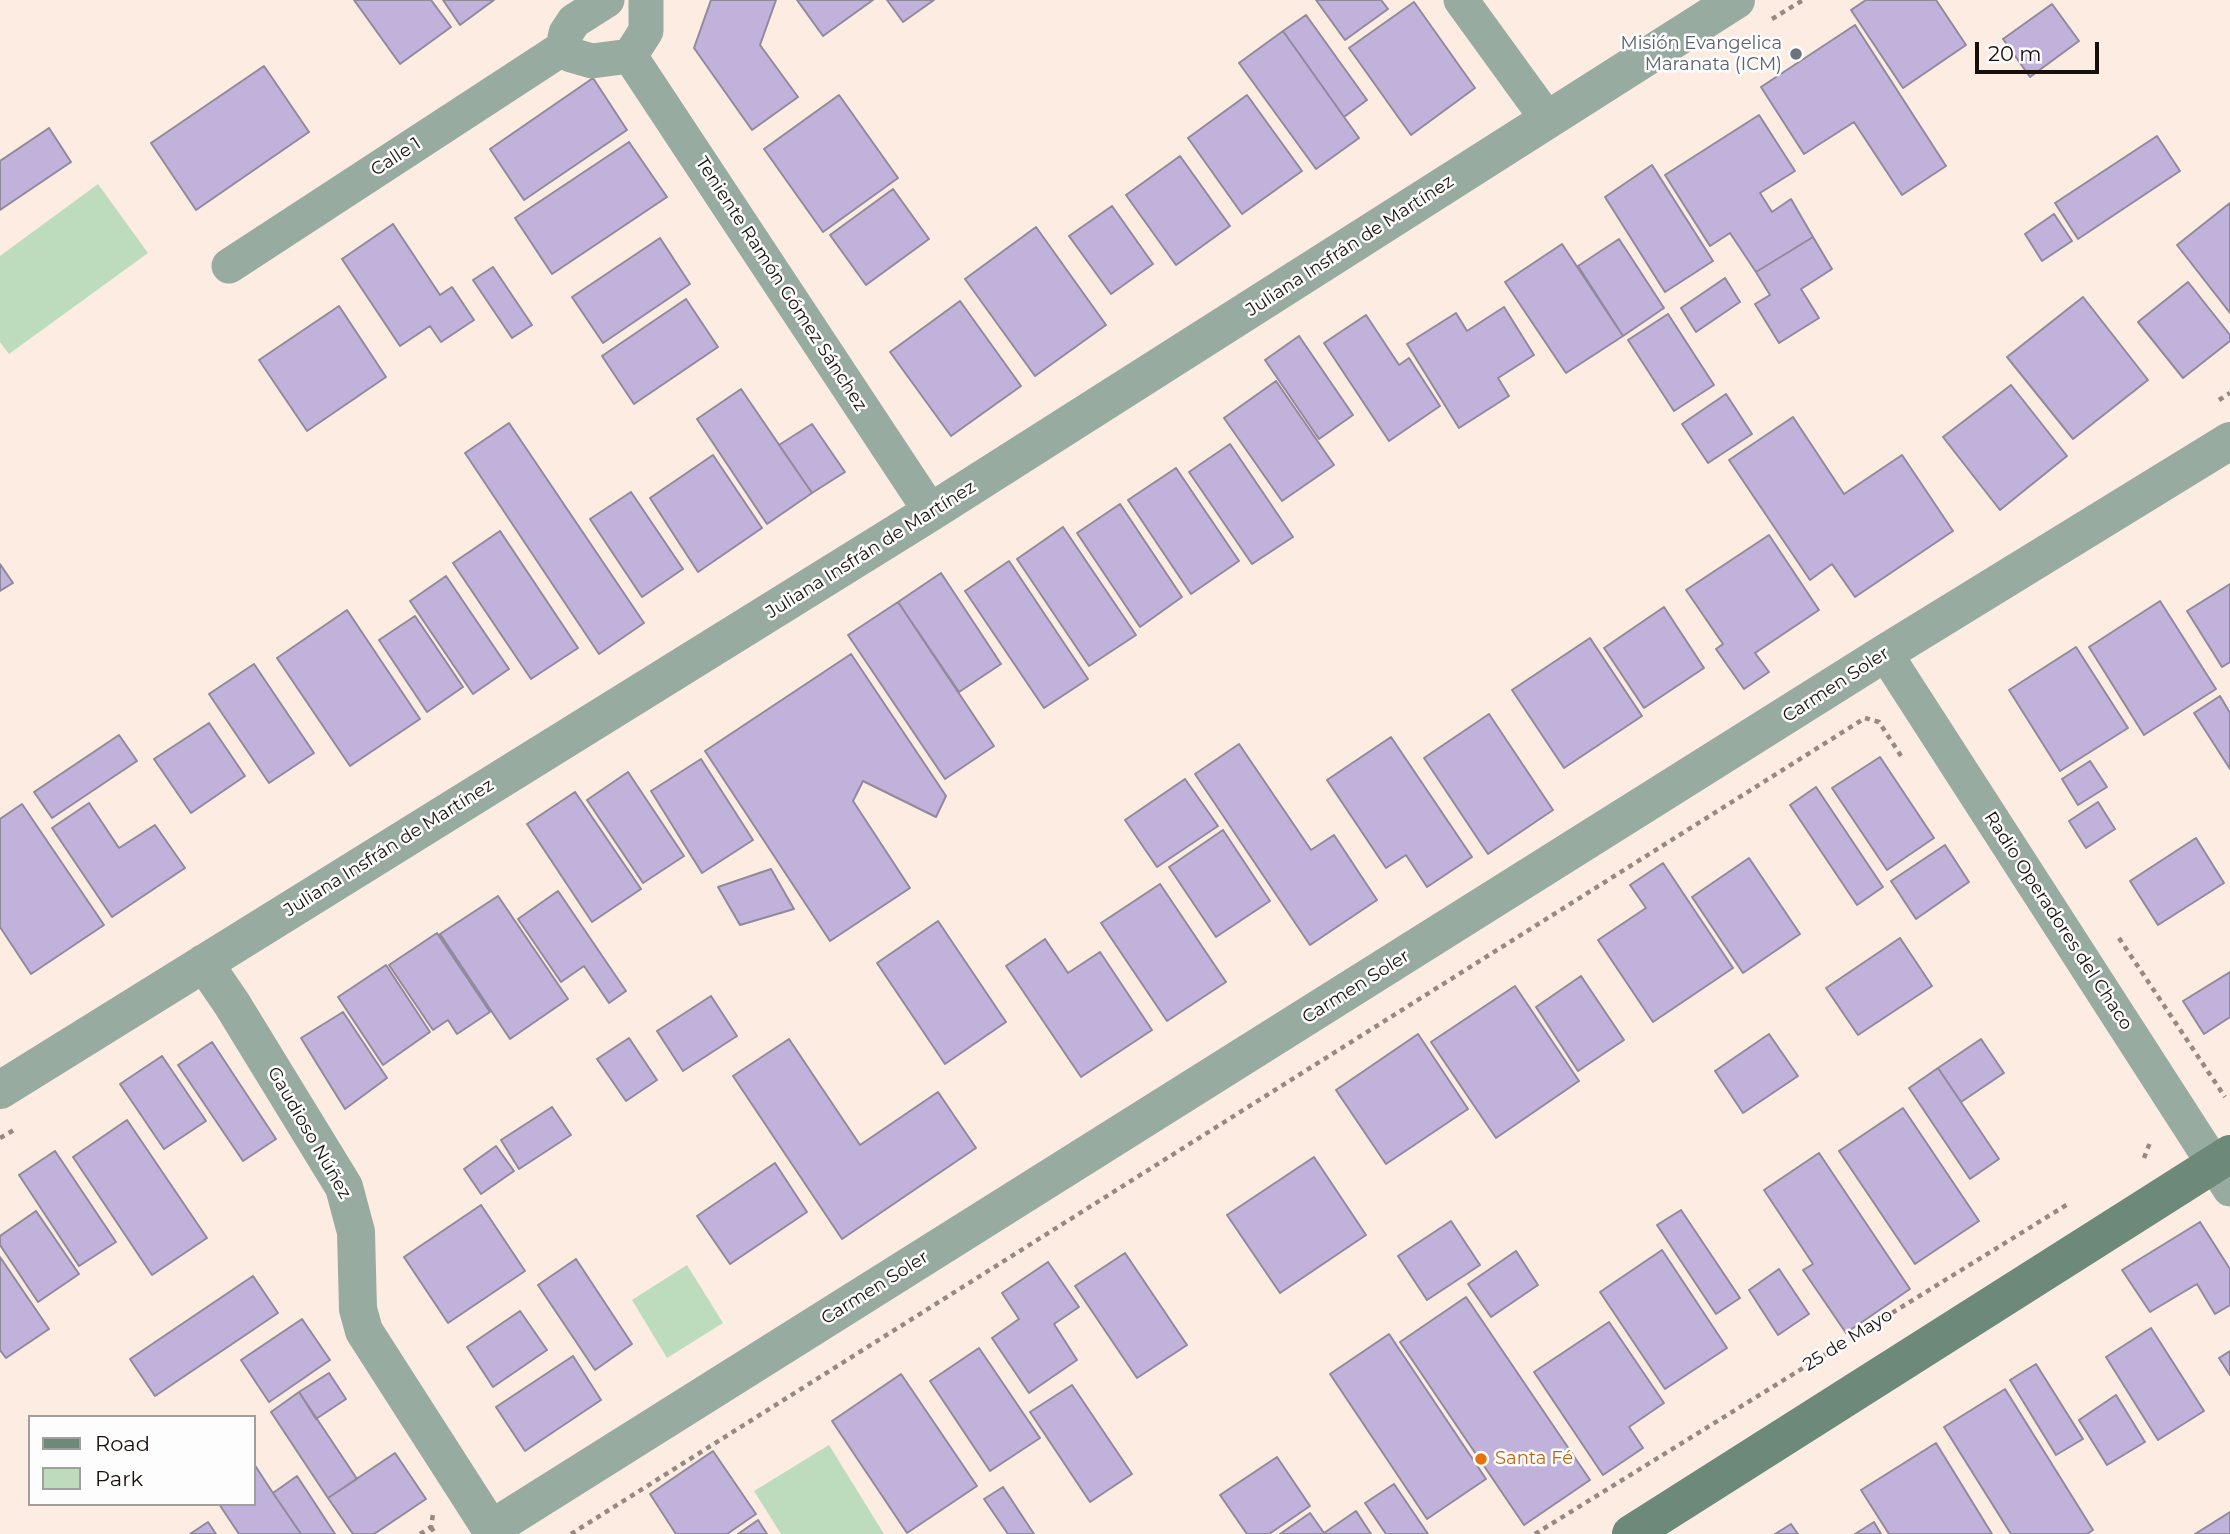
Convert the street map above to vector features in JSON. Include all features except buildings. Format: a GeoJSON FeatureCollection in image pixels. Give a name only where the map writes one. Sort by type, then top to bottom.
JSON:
{"type":"FeatureCollection","features":[{"type":"Feature","properties":{"kind":"main road"},"geometry":{"type":"LineString","coordinates":[[1631,1534],[2225,1169]]}},
{"type":"Feature","properties":{"kind":"street","name":"Calle 1"},"geometry":{"type":"LineString","coordinates":[[229,266],[563,48],[566,33],[574,21],[607,0]]}},
{"type":"Feature","properties":{"kind":"street"},"geometry":{"type":"LineString","coordinates":[[563,48],[570,55],[592,61],[630,56],[646,31],[646,0]]}},
{"type":"Feature","properties":{"kind":"street"},"geometry":{"type":"LineString","coordinates":[[1461,0],[1548,120]]}},
{"type":"Feature","properties":{"kind":"street","name":"Juliana Insfrán de Martínez"},"geometry":{"type":"LineString","coordinates":[[0,1090],[931,512],[1736,0]]}},
{"type":"Feature","properties":{"kind":"street","name":"Teniente Ramón Gómez Sánchez"},"geometry":{"type":"LineString","coordinates":[[630,56],[931,512]]}},
{"type":"Feature","properties":{"kind":"street","name":"Carmen Soler"},"geometry":{"type":"LineString","coordinates":[[490,1532],[1885,653],[2230,441]]}},
{"type":"Feature","properties":{"kind":"street","name":"Radio Operadores del Chaco"},"geometry":{"type":"LineString","coordinates":[[1885,653],[2225,1169]]}},
{"type":"Feature","properties":{"kind":"street","name":"Gaudioso Núñez"},"geometry":{"type":"LineString","coordinates":[[204,963],[232,1003],[344,1187],[356,1232],[358,1309],[364,1331],[490,1532]]}},
{"type":"Feature","properties":{"kind":"path"},"geometry":{"type":"LineString","coordinates":[[571,1534],[1864,718]]}},
{"type":"Feature","properties":{"kind":"path"},"geometry":{"type":"LineString","coordinates":[[2135,1163],[2147,1156],[2151,1140]]}},
{"type":"Feature","properties":{"kind":"path","name":"25 de Mayo"},"geometry":{"type":"LineString","coordinates":[[1535,1534],[2076,1199]]}},
{"type":"Feature","properties":{"kind":"path"},"geometry":{"type":"LineString","coordinates":[[435,1507],[431,1527],[435,1534]]}},
{"type":"Feature","properties":{"kind":"path"},"geometry":{"type":"LineString","coordinates":[[420,1534],[431,1527]]}},
{"type":"Feature","properties":{"kind":"green space"},"geometry":{"type":"Polygon","coordinates":[[[98,184],[148,253],[9,354],[0,342],[0,256],[98,184]]]}},
{"type":"Feature","properties":{"kind":"green space"},"geometry":{"type":"Polygon","coordinates":[[[687,1265],[723,1323],[667,1358],[632,1300],[687,1265]]]}},
{"type":"Feature","properties":{"kind":"green space"},"geometry":{"type":"Polygon","coordinates":[[[829,1445],[884,1534],[781,1534],[754,1491],[829,1445]]]}},
{"type":"Feature","properties":{"kind":"place","name":"Misión Evangelica Maranata (ICM)"},"geometry":{"type":"Point","coordinates":[1796,54]}},
{"type":"Feature","properties":{"kind":"place","name":"Santa Fé"},"geometry":{"type":"Point","coordinates":[1481,1459]}}]}
